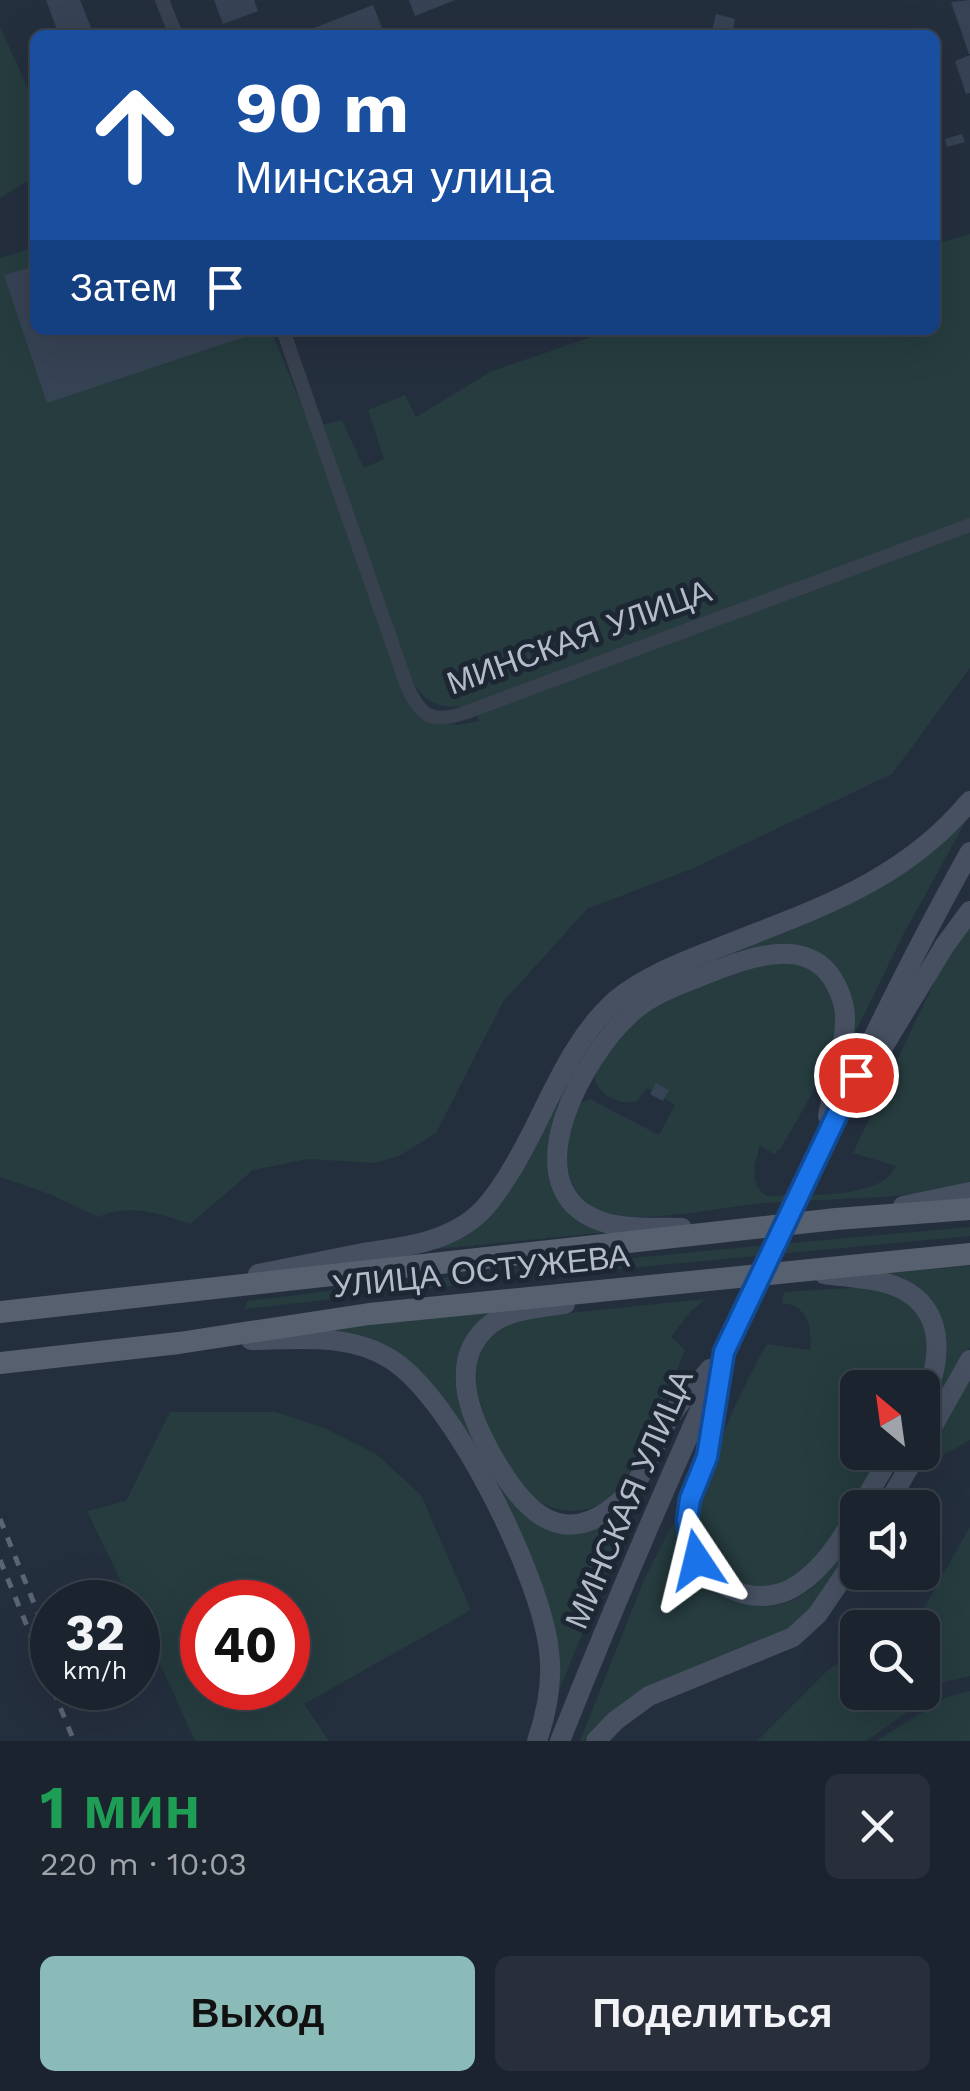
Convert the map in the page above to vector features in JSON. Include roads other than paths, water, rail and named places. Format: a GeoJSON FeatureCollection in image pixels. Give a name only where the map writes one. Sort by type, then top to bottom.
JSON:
{"type":"FeatureCollection","features":[{"type":"Feature","properties":{"kind":"main road","name":"УЛИЦА ОСТУЖЕВА"},"geometry":{"type":"LineString","coordinates":[[0,1312],[732,1230],[970,1209]]}},
{"type":"Feature","properties":{"kind":"main road","name":"УЛИЦА ОСТУЖЕВА"},"geometry":{"type":"LineString","coordinates":[[0,1363],[180,1343],[369,1314],[970,1254]]}},
{"type":"Feature","properties":{"kind":"street"},"geometry":{"type":"LineString","coordinates":[[162,0],[174,30]]}},
{"type":"Feature","properties":{"kind":"street","name":"МИНСКАЯ УЛИЦА"},"geometry":{"type":"LineString","coordinates":[[285,335],[406,686],[414,704],[428,716],[439,718],[467,712],[970,525]]}},
{"type":"Feature","properties":{"kind":"street"},"geometry":{"type":"LineString","coordinates":[[162,1293],[415,1246],[466,1224],[497,1192],[513,1167],[589,1029],[620,997],[693,958],[891,872],[934,840],[970,801]]}},
{"type":"Feature","properties":{"kind":"street","name":"МИНСКАЯ УЛИЦА"},"geometry":{"type":"LineString","coordinates":[[560,1741],[724,1352],[938,908],[970,852]]}},
{"type":"Feature","properties":{"kind":"street"},"geometry":{"type":"LineString","coordinates":[[823,1142],[944,946],[970,911]]}},
{"type":"Feature","properties":{"kind":"street"},"geometry":{"type":"LineString","coordinates":[[732,1230],[607,1223],[575,1206],[564,1189],[557,1172],[556,1152],[567,1112],[586,1071],[628,1015],[686,982],[760,955],[778,952],[805,956],[823,967],[838,986],[845,1007],[846,1030],[823,1142]]}},
{"type":"Feature","properties":{"kind":"street"},"geometry":{"type":"LineString","coordinates":[[836,1219],[970,1192]]}},
{"type":"Feature","properties":{"kind":"street"},"geometry":{"type":"LineString","coordinates":[[807,1272],[890,1285],[909,1294],[933,1326],[938,1356],[935,1370]]}},
{"type":"Feature","properties":{"kind":"street"},"geometry":{"type":"LineString","coordinates":[[694,1282],[520,1311],[494,1322],[478,1338],[468,1363],[466,1388],[473,1418],[508,1484],[528,1508],[549,1521],[569,1525],[588,1522],[606,1513],[636,1484],[648,1468],[668,1420],[724,1352]]}},
{"type":"Feature","properties":{"kind":"street"},"geometry":{"type":"LineString","coordinates":[[180,1343],[342,1340],[392,1360],[428,1393],[484,1484],[535,1587],[547,1634],[550,1684],[538,1741]]}},
{"type":"Feature","properties":{"kind":"street"},"geometry":{"type":"LineString","coordinates":[[724,1352],[707,1457],[690,1499],[687,1520],[691,1549],[704,1570],[722,1586],[742,1594],[774,1595],[794,1588],[824,1560],[840,1537]]}},
{"type":"Feature","properties":{"kind":"street"},"geometry":{"type":"LineString","coordinates":[[940,1414],[970,1360]]}},
{"type":"Feature","properties":{"kind":"street"},"geometry":{"type":"LineString","coordinates":[[956,1387],[970,1367]]}},
{"type":"Feature","properties":{"kind":"street"},"geometry":{"type":"LineString","coordinates":[[596,1741],[649,1696],[793,1636],[817,1615],[840,1581]]}},
{"type":"Feature","properties":{"kind":"railway"},"geometry":{"type":"LineString","coordinates":[[0,1519],[30,1593]]}},
{"type":"Feature","properties":{"kind":"railway"},"geometry":{"type":"LineString","coordinates":[[0,1560],[74,1741]]}}]}
